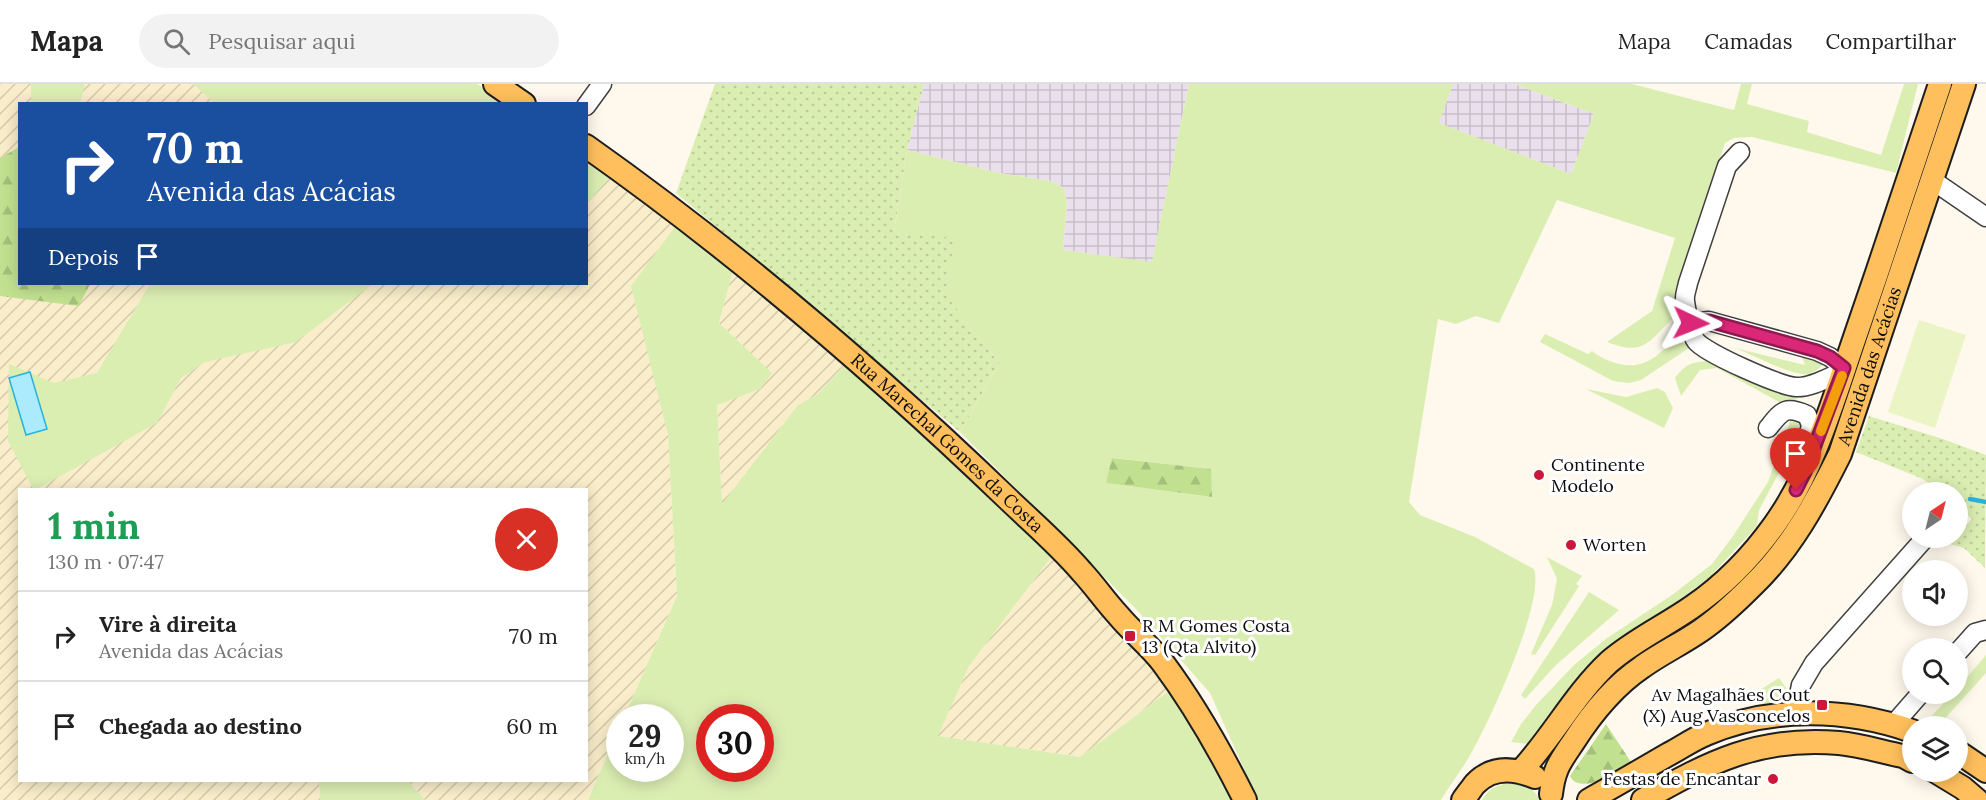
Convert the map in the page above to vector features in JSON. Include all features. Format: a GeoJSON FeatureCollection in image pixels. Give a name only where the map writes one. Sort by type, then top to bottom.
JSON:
{"type":"FeatureCollection","features":[{"type":"Feature","properties":{"kind":"main road"},"geometry":{"type":"LineString","coordinates":[[495,84],[521,102]]}},
{"type":"Feature","properties":{"kind":"main road","name":"Avenida das Acácias"},"geometry":{"type":"LineString","coordinates":[[1552,797],[1535,777],[1521,771],[1537,754],[1588,684],[1611,661],[1693,607],[1719,585],[1767,534],[1796,490],[1844,370],[1940,84]]}},
{"type":"Feature","properties":{"kind":"main road","name":"Avenida das Acácias"},"geometry":{"type":"LineString","coordinates":[[1552,797],[1554,774],[1560,761],[1589,718],[1606,699],[1640,668],[1702,630],[1737,601],[1766,572],[1791,542],[1811,511],[1840,454],[1964,84]]}},
{"type":"Feature","properties":{"kind":"main road","name":"Rua Marechal Gomes da Costa"},"geometry":{"type":"LineString","coordinates":[[588,147],[659,197],[722,247],[889,388],[1081,570],[1118,616],[1161,660],[1192,704],[1218,747],[1245,800]]}},
{"type":"Feature","properties":{"kind":"main road"},"geometry":{"type":"LineString","coordinates":[[1589,800],[1705,734],[1748,720],[1777,714],[1845,715],[1902,728]]}},
{"type":"Feature","properties":{"kind":"main road"},"geometry":{"type":"LineString","coordinates":[[1643,800],[1690,773],[1753,748],[1809,742],[1842,743],[1902,756]]}},
{"type":"Feature","properties":{"kind":"main road"},"geometry":{"type":"LineString","coordinates":[[1968,759],[1986,771]]}},
{"type":"Feature","properties":{"kind":"main road"},"geometry":{"type":"LineString","coordinates":[[1465,799],[1476,783],[1488,774],[1503,769],[1521,771]]}},
{"type":"Feature","properties":{"kind":"main road"},"geometry":{"type":"LineString","coordinates":[[1953,782],[1977,800]]}},
{"type":"Feature","properties":{"kind":"street"},"geometry":{"type":"LineString","coordinates":[[588,103],[602,84]]}},
{"type":"Feature","properties":{"kind":"street"},"geometry":{"type":"LineString","coordinates":[[1691,323],[1709,321],[1817,351],[1830,357],[1844,370],[1812,384],[1796,387],[1715,355],[1696,341],[1692,333],[1685,302],[1688,283],[1727,166],[1740,152]]}},
{"type":"Feature","properties":{"kind":"street"},"geometry":{"type":"LineString","coordinates":[[1932,180],[1986,217]]}},
{"type":"Feature","properties":{"kind":"street"},"geometry":{"type":"LineString","coordinates":[[1768,428],[1781,412],[1793,409],[1807,415],[1811,425],[1796,490]]}},
{"type":"Feature","properties":{"kind":"street"},"geometry":{"type":"LineString","coordinates":[[1795,714],[1801,685],[1814,663],[1916,548]]}},
{"type":"Feature","properties":{"kind":"street"},"geometry":{"type":"LineString","coordinates":[[1968,641],[1975,633],[1986,630]]}},
{"type":"Feature","properties":{"kind":"shaded area"},"geometry":{"type":"Polygon","coordinates":[[[0,84],[477,84],[505,102],[18,102],[18,285],[588,285],[588,156],[678,223],[662,406],[668,435],[677,596],[630,704],[606,704],[606,758],[588,800],[425,800],[409,782],[588,782],[588,488],[18,488],[18,782],[319,782],[320,800],[0,800],[0,84]]]}},
{"type":"Feature","properties":{"kind":"shaded area"},"geometry":{"type":"Polygon","coordinates":[[[924,84],[1189,84],[1152,263],[1063,250],[1067,203],[1064,188],[1051,181],[999,173],[907,150],[924,84]]]}},
{"type":"Feature","properties":{"kind":"shaded area"},"geometry":{"type":"Polygon","coordinates":[[[1453,84],[1515,84],[1594,114],[1571,174],[1438,123],[1453,84]]]}},
{"type":"Feature","properties":{"kind":"shaded area"},"geometry":{"type":"Polygon","coordinates":[[[733,270],[846,363],[818,394],[798,405],[722,505],[717,404],[760,389],[771,373],[719,323],[733,270]]]}},
{"type":"Feature","properties":{"kind":"shaded area"},"geometry":{"type":"Polygon","coordinates":[[[1052,556],[1106,611],[1106,620],[1116,630],[1120,626],[1173,688],[1080,757],[937,736],[969,666],[1052,556]]]}},
{"type":"Feature","properties":{"kind":"green space"},"geometry":{"type":"Polygon","coordinates":[[[31,84],[85,84],[80,102],[31,102],[31,84]]]}},
{"type":"Feature","properties":{"kind":"green space"},"geometry":{"type":"Polygon","coordinates":[[[193,84],[477,84],[505,102],[213,102],[193,84]]]}},
{"type":"Feature","properties":{"kind":"green space"},"geometry":{"type":"Polygon","coordinates":[[[715,84],[924,84],[907,150],[894,232],[955,238],[945,294],[999,363],[960,432],[676,193],[715,84]]]}},
{"type":"Feature","properties":{"kind":"green space"},"geometry":{"type":"Polygon","coordinates":[[[1189,84],[1453,84],[1439,123],[1571,174],[1594,114],[1515,84],[1632,84],[1734,110],[1741,84],[1752,84],[1747,104],[1809,121],[1807,132],[1881,155],[1904,84],[1918,84],[1896,173],[1752,137],[1734,138],[1725,143],[1675,296],[1675,316],[1646,344],[1630,348],[1607,342],[1652,311],[1675,238],[1557,200],[1499,323],[1476,316],[1456,324],[1438,319],[1409,502],[1420,515],[1475,537],[1534,569],[1535,585],[1532,607],[1503,687],[1466,763],[1441,800],[1258,800],[1210,693],[1135,608],[960,432],[999,363],[894,232],[907,150],[999,173],[1051,181],[1064,188],[1067,203],[1063,250],[1152,262],[1189,84]],[[1113,458],[1107,483],[1212,497],[1210,469],[1113,458]]]}},
{"type":"Feature","properties":{"kind":"green space"},"geometry":{"type":"Polygon","coordinates":[[[18,148],[18,285],[90,285],[79,306],[0,296],[0,158],[18,148]]]}},
{"type":"Feature","properties":{"kind":"green space"},"geometry":{"type":"Polygon","coordinates":[[[588,156],[613,174],[588,202],[588,156]]]}},
{"type":"Feature","properties":{"kind":"green space"},"geometry":{"type":"Polygon","coordinates":[[[678,223],[733,270],[719,323],[772,373],[760,389],[717,405],[722,504],[798,405],[818,394],[846,363],[959,464],[1052,556],[969,666],[938,736],[1080,757],[1173,688],[1234,800],[588,800],[606,758],[606,782],[684,782],[684,704],[630,704],[677,596],[668,435],[631,286],[678,223]]]}},
{"type":"Feature","properties":{"kind":"green space"},"geometry":{"type":"Polygon","coordinates":[[[149,285],[372,285],[296,342],[205,362],[181,378],[157,423],[39,488],[32,488],[8,441],[9,364],[54,383],[97,373],[149,285]]]}},
{"type":"Feature","properties":{"kind":"green space"},"geometry":{"type":"Polygon","coordinates":[[[1919,320],[1966,335],[1935,428],[1888,412],[1919,320]]]}},
{"type":"Feature","properties":{"kind":"green space"},"geometry":{"type":"Polygon","coordinates":[[[1545,334],[1588,354],[1592,351],[1612,362],[1628,365],[1650,360],[1673,343],[1692,346],[1641,380],[1629,383],[1613,381],[1540,342],[1545,334]]]}},
{"type":"Feature","properties":{"kind":"green space"},"geometry":{"type":"Polygon","coordinates":[[[1735,348],[1805,365],[1800,351],[1824,363],[1813,372],[1802,374],[1783,369],[1735,348]]]}},
{"type":"Feature","properties":{"kind":"green space"},"geometry":{"type":"Polygon","coordinates":[[[1707,361],[1782,392],[1807,393],[1793,401],[1779,402],[1717,368],[1700,370],[1681,396],[1675,378],[1688,365],[1707,361]]]}},
{"type":"Feature","properties":{"kind":"green space"},"geometry":{"type":"Polygon","coordinates":[[[1657,388],[1665,392],[1673,408],[1664,428],[1586,389],[1626,397],[1657,388]]]}},
{"type":"Feature","properties":{"kind":"green space"},"geometry":{"type":"Polygon","coordinates":[[[1792,416],[1802,421],[1797,439],[1759,510],[1757,526],[1710,577],[1614,648],[1595,665],[1528,744],[1511,742],[1536,705],[1574,665],[1607,638],[1672,595],[1712,564],[1768,482],[1792,416]]]}},
{"type":"Feature","properties":{"kind":"green space"},"geometry":{"type":"Polygon","coordinates":[[[1869,416],[1986,455],[1985,568],[1964,548],[1968,548],[1968,523],[1972,519],[1968,516],[1968,482],[1927,482],[1856,452],[1869,416]]]}},
{"type":"Feature","properties":{"kind":"green space"},"geometry":{"type":"Polygon","coordinates":[[[1112,458],[1211,469],[1212,497],[1106,483],[1112,458]]]}},
{"type":"Feature","properties":{"kind":"green space"},"geometry":{"type":"Polygon","coordinates":[[[1547,557],[1582,576],[1576,584],[1579,586],[1535,655],[1531,654],[1552,605],[1557,579],[1547,557]]]}},
{"type":"Feature","properties":{"kind":"green space"},"geometry":{"type":"Polygon","coordinates":[[[1589,592],[1619,610],[1555,666],[1525,699],[1521,695],[1589,592]]]}},
{"type":"Feature","properties":{"kind":"green space"},"geometry":{"type":"Polygon","coordinates":[[[1986,655],[1986,673],[1968,693],[1968,676],[1986,655]]]}},
{"type":"Feature","properties":{"kind":"green space"},"geometry":{"type":"Polygon","coordinates":[[[1779,678],[1787,694],[1777,705],[1760,707],[1752,695],[1779,678]]]}},
{"type":"Feature","properties":{"kind":"green space"},"geometry":{"type":"Polygon","coordinates":[[[1943,704],[1958,704],[1947,716],[1932,716],[1943,704]]]}},
{"type":"Feature","properties":{"kind":"green space"},"geometry":{"type":"Polygon","coordinates":[[[1606,724],[1633,765],[1600,781],[1582,784],[1575,782],[1570,776],[1606,724]]]}},
{"type":"Feature","properties":{"kind":"green space"},"geometry":{"type":"Polygon","coordinates":[[[319,782],[409,782],[425,800],[320,800],[319,782]]]}},
{"type":"Feature","properties":{"kind":"green space"},"geometry":{"type":"Polygon","coordinates":[[[1514,782],[1530,787],[1541,800],[1482,800],[1495,787],[1514,782]]]}},
{"type":"Feature","properties":{"kind":"water"},"geometry":{"type":"Polygon","coordinates":[[[30,372],[47,429],[26,435],[9,378],[30,372]]]}},
{"type":"Feature","properties":{"kind":"waterway"},"geometry":{"type":"LineString","coordinates":[[1970,499],[1986,502]]}},
{"type":"Feature","properties":{"kind":"slow traffic"},"geometry":{"type":"LineString","coordinates":[[1821,431],[1842,376]]}},
{"type":"Feature","properties":{"kind":"place","name":"Continente Modelo"},"geometry":{"type":"Point","coordinates":[1539,475]}},
{"type":"Feature","properties":{"kind":"place","name":"Worten"},"geometry":{"type":"Point","coordinates":[1571,545]}},
{"type":"Feature","properties":{"kind":"place","name":"R M Gomes Costa 13 (Qta Alvito)"},"geometry":{"type":"Point","coordinates":[1130,636]}},
{"type":"Feature","properties":{"kind":"place","name":"Av Magalhães Cout (X) Aug Vasconcelos"},"geometry":{"type":"Point","coordinates":[1822,705]}},
{"type":"Feature","properties":{"kind":"place","name":"Festas de Encantar"},"geometry":{"type":"Point","coordinates":[1773,779]}},
{"type":"Feature","properties":{"kind":"route"},"geometry":{"type":"LineString","coordinates":[[1691,323],[1709,321],[1824,353],[1844,368],[1796,490]]}}]}
